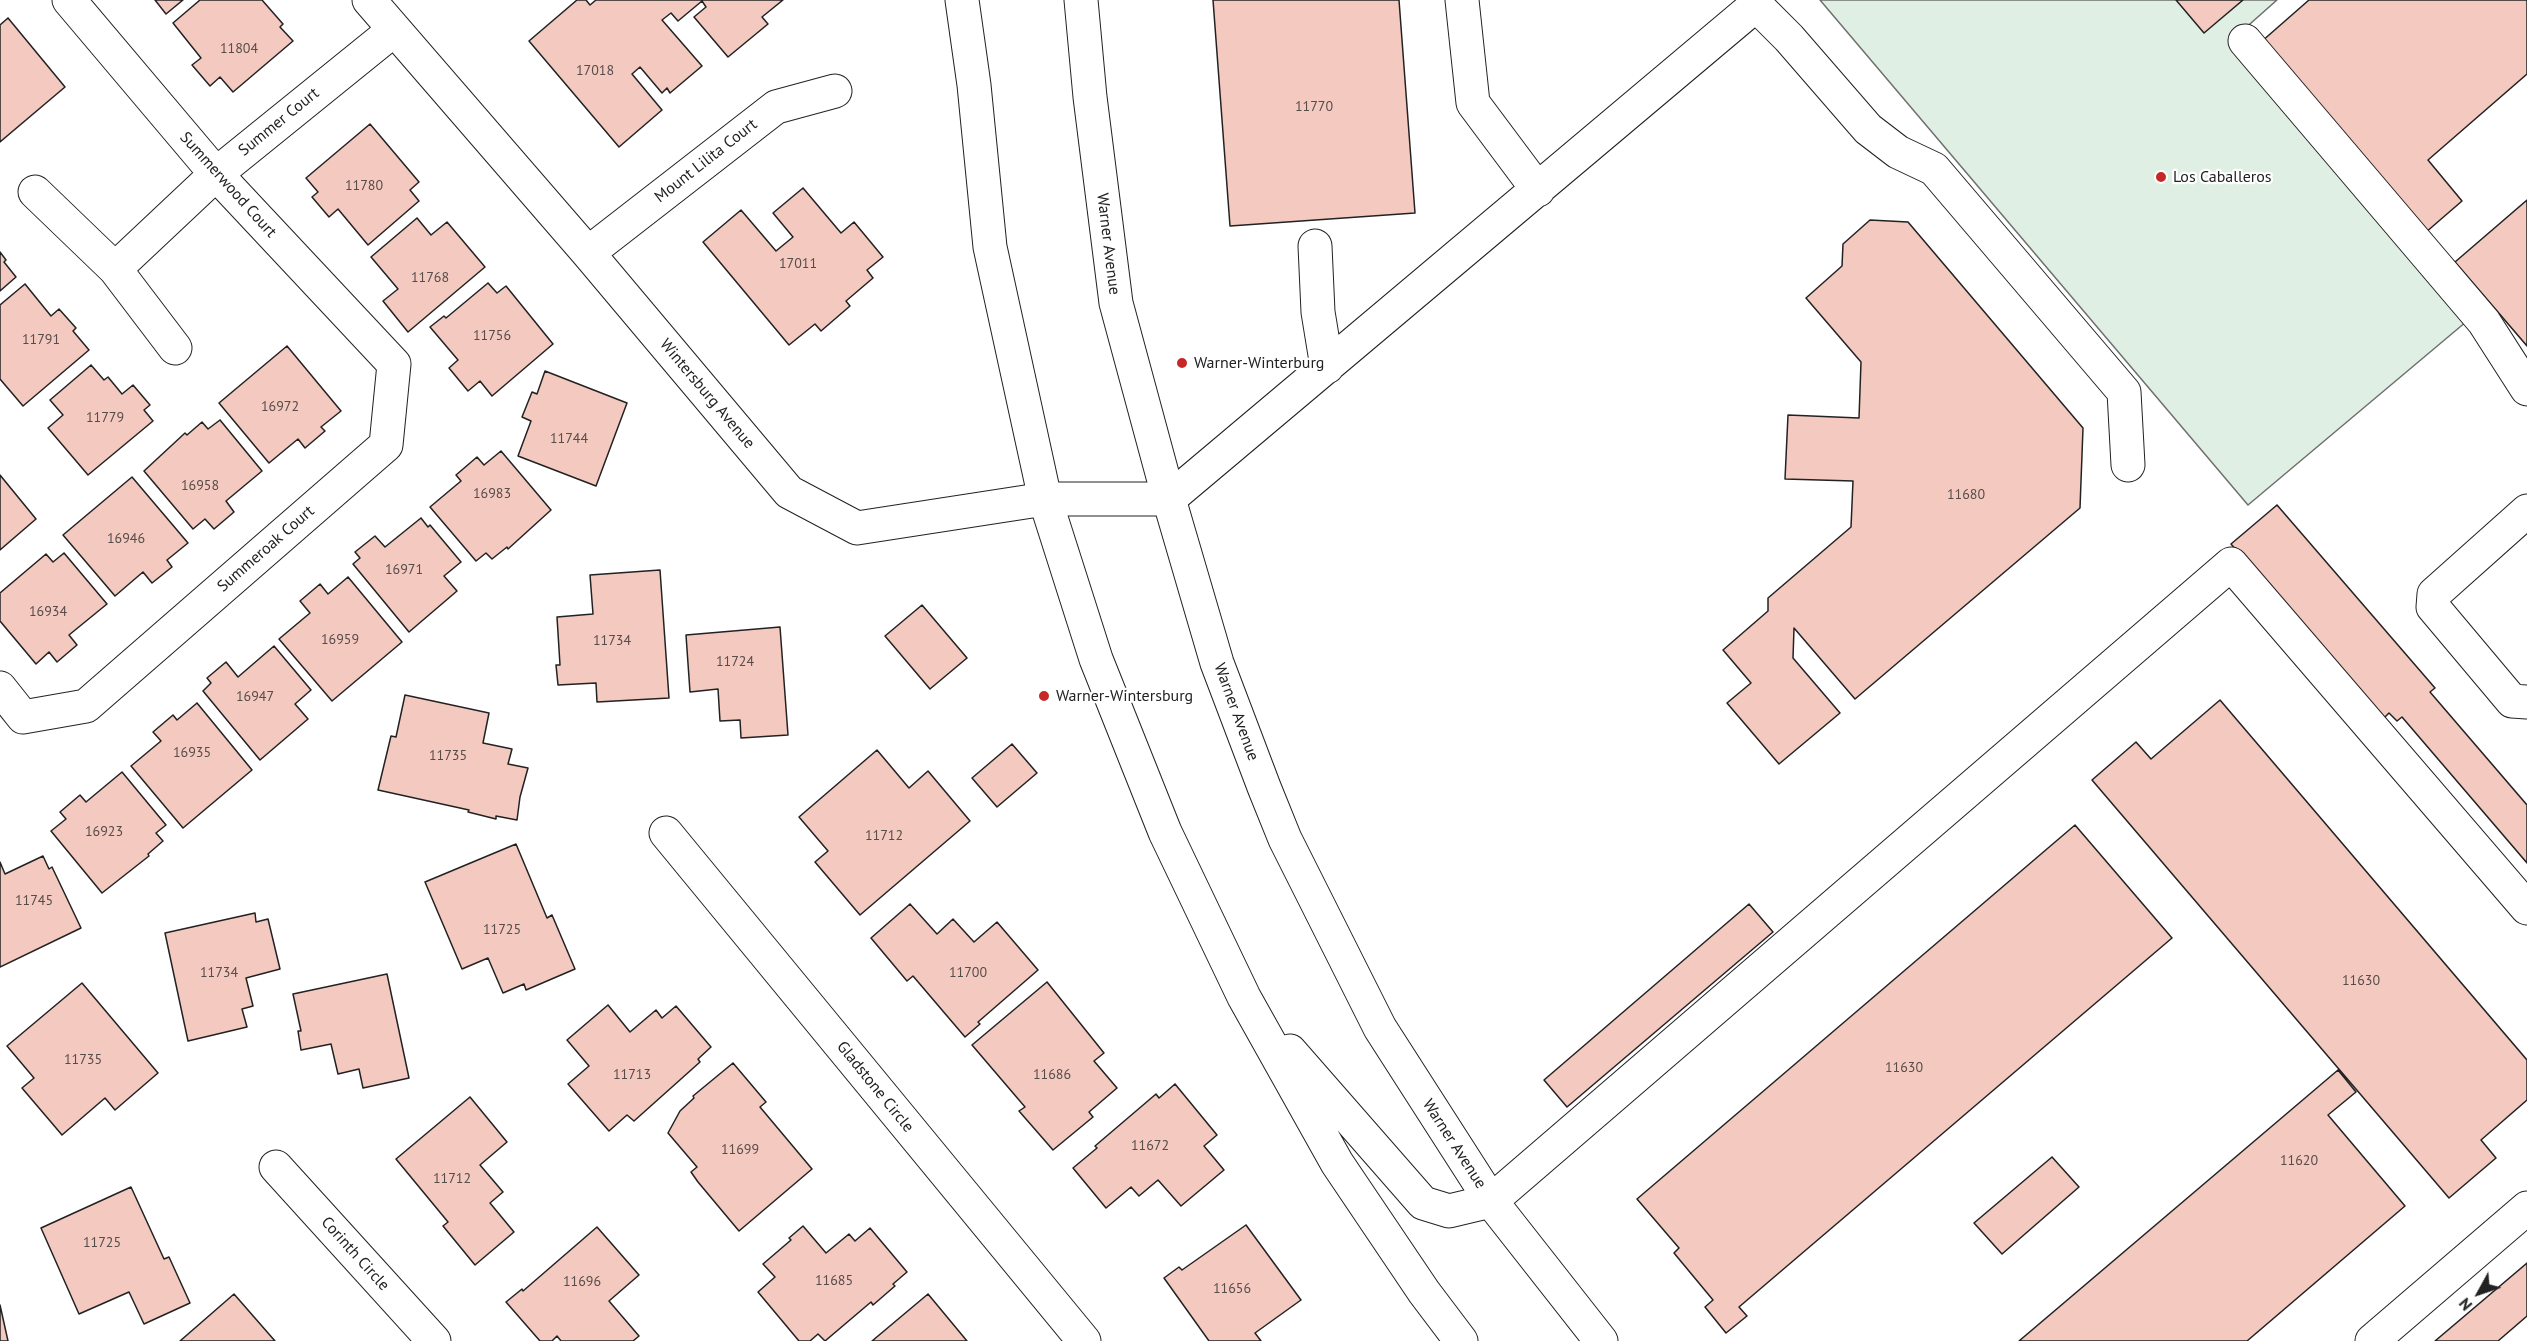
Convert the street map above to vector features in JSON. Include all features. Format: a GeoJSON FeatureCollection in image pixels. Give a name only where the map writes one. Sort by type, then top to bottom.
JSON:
{"type":"FeatureCollection","features":[{"type":"Feature","properties":{"kind":"street","name":"Summerwood Court"},"geometry":{"type":"LineString","coordinates":[[69,0],[216,174],[394,364]]}},
{"type":"Feature","properties":{"kind":"street","name":"Wintersburg Avenue"},"geometry":{"type":"LineString","coordinates":[[369,0],[588,253],[789,492],[857,528],[1045,499],[1169,500]]}},
{"type":"Feature","properties":{"kind":"street"},"geometry":{"type":"LineString","coordinates":[[962,0],[974,86],[990,247],[1045,499],[1096,660],[1156,811],[1244,997],[1337,1163],[1424,1292],[1461,1341]]}},
{"type":"Feature","properties":{"kind":"street","name":"Warner Avenue"},"geometry":{"type":"LineString","coordinates":[[1081,0],[1090,97],[1116,303],[1169,500],[1218,663],[1285,838],[1380,1028],[1491,1201],[1601,1341]]}},
{"type":"Feature","properties":{"kind":"street"},"geometry":{"type":"LineString","coordinates":[[1462,0],[1473,103],[1538,190]]}},
{"type":"Feature","properties":{"kind":"street"},"geometry":{"type":"LineString","coordinates":[[1169,500],[1756,5],[1789,38],[1868,129],[1898,152],[1934,169],[2124,392],[2128,465]]}},
{"type":"Feature","properties":{"kind":"street","name":"Summer Court"},"geometry":{"type":"LineString","coordinates":[[115,268],[216,174],[394,30]]}},
{"type":"Feature","properties":{"kind":"street"},"geometry":{"type":"LineString","coordinates":[[2245,41],[2484,322],[2527,389]]}},
{"type":"Feature","properties":{"kind":"street","name":"Mount Lilita Court"},"geometry":{"type":"LineString","coordinates":[[588,253],[776,107],[835,92]]}},
{"type":"Feature","properties":{"kind":"street"},"geometry":{"type":"LineString","coordinates":[[34,192],[115,268],[175,348]]}},
{"type":"Feature","properties":{"kind":"street"},"geometry":{"type":"LineString","coordinates":[[1315,246],[1318,312],[1327,367]]}},
{"type":"Feature","properties":{"kind":"street","name":"Summeroak Court"},"geometry":{"type":"LineString","coordinates":[[0,688],[23,717],[86,706],[386,445],[394,364]]}},
{"type":"Feature","properties":{"kind":"street"},"geometry":{"type":"LineString","coordinates":[[2527,510],[2434,594],[2433,607],[2512,701],[2527,702]]}},
{"type":"Feature","properties":{"kind":"street"},"geometry":{"type":"LineString","coordinates":[[1244,997],[1423,1203],[1449,1210],[1491,1201],[2231,564],[2527,908]]}},
{"type":"Feature","properties":{"kind":"street","name":"Gladstone Circle"},"geometry":{"type":"LineString","coordinates":[[666,833],[1084,1341]]}},
{"type":"Feature","properties":{"kind":"street","name":"Corinth Circle"},"geometry":{"type":"LineString","coordinates":[[276,1167],[434,1341]]}},
{"type":"Feature","properties":{"kind":"street"},"geometry":{"type":"LineString","coordinates":[[2372,1341],[2527,1208]]}},
{"type":"Feature","properties":{"kind":"green space","name":"Los Caballeros"},"geometry":{"type":"Polygon","coordinates":[[[1820,0],[2277,0],[2233,39],[2473,316],[2248,505],[1820,0]]]}},
{"type":"Feature","properties":{"kind":"building"},"geometry":{"type":"Polygon","coordinates":[[[155,0],[183,0],[166,14],[155,0]]]}},
{"type":"Feature","properties":{"kind":"building"},"geometry":{"type":"Polygon","coordinates":[[[200,0],[262,0],[283,24],[280,27],[293,41],[233,92],[220,77],[210,86],[192,65],[201,58],[173,23],[200,0]]]}},
{"type":"Feature","properties":{"kind":"building"},"geometry":{"type":"Polygon","coordinates":[[[577,0],[586,0],[590,5],[596,0],[783,0],[762,17],[768,24],[728,57],[694,17],[706,7],[702,1],[678,21],[671,13],[662,20],[702,66],[670,93],[667,88],[662,93],[640,67],[632,74],[662,110],[619,147],[529,41],[577,0]]]}},
{"type":"Feature","properties":{"kind":"building"},"geometry":{"type":"Polygon","coordinates":[[[1213,0],[1399,0],[1415,213],[1230,226],[1213,0]]]}},
{"type":"Feature","properties":{"kind":"building"},"geometry":{"type":"Polygon","coordinates":[[[2176,0],[2243,0],[2204,33],[2176,0]]]}},
{"type":"Feature","properties":{"kind":"building"},"geometry":{"type":"Polygon","coordinates":[[[2309,0],[2527,0],[2527,74],[2428,160],[2462,201],[2425,233],[2261,42],[2309,0]]]}},
{"type":"Feature","properties":{"kind":"building"},"geometry":{"type":"Polygon","coordinates":[[[8,18],[65,87],[0,142],[0,25],[8,18]]]}},
{"type":"Feature","properties":{"kind":"building"},"geometry":{"type":"Polygon","coordinates":[[[370,124],[419,182],[410,190],[419,201],[368,245],[338,209],[329,217],[312,197],[318,192],[306,178],[370,124]]]}},
{"type":"Feature","properties":{"kind":"building"},"geometry":{"type":"Polygon","coordinates":[[[803,188],[841,233],[854,222],[883,257],[867,270],[873,278],[846,301],[850,306],[821,331],[815,324],[789,345],[703,242],[741,210],[776,251],[793,237],[773,213],[803,188]]]}},
{"type":"Feature","properties":{"kind":"building"},"geometry":{"type":"Polygon","coordinates":[[[2527,200],[2527,346],[2455,262],[2527,200]]]}},
{"type":"Feature","properties":{"kind":"building"},"geometry":{"type":"Polygon","coordinates":[[[417,218],[431,235],[447,222],[485,267],[408,332],[383,301],[398,289],[371,257],[417,218]]]}},
{"type":"Feature","properties":{"kind":"building"},"geometry":{"type":"Polygon","coordinates":[[[1870,220],[1908,222],[2083,428],[2080,508],[1855,699],[1794,628],[1793,658],[1840,713],[1779,764],[1727,703],[1751,683],[1723,650],[1768,611],[1768,598],[1851,527],[1853,481],[1785,479],[1788,415],[1859,418],[1861,362],[1806,298],[1842,266],[1843,244],[1870,220]]]}},
{"type":"Feature","properties":{"kind":"building"},"geometry":{"type":"Polygon","coordinates":[[[0,252],[6,260],[4,262],[16,277],[0,291],[0,252]]]}},
{"type":"Feature","properties":{"kind":"building"},"geometry":{"type":"Polygon","coordinates":[[[488,283],[497,293],[506,286],[553,344],[492,396],[480,381],[468,391],[449,368],[458,360],[430,327],[444,316],[446,318],[488,283]]]}},
{"type":"Feature","properties":{"kind":"building"},"geometry":{"type":"Polygon","coordinates":[[[25,284],[51,316],[59,309],[76,328],[73,331],[89,350],[23,406],[0,379],[0,305],[25,284]]]}},
{"type":"Feature","properties":{"kind":"building"},"geometry":{"type":"Polygon","coordinates":[[[287,346],[341,411],[321,427],[325,431],[305,448],[298,439],[269,463],[219,403],[287,346]]]}},
{"type":"Feature","properties":{"kind":"building"},"geometry":{"type":"Polygon","coordinates":[[[91,365],[104,380],[108,377],[122,394],[133,385],[150,405],[144,410],[153,421],[88,475],[48,428],[63,415],[50,400],[91,365]]]}},
{"type":"Feature","properties":{"kind":"building"},"geometry":{"type":"Polygon","coordinates":[[[545,371],[627,403],[596,486],[518,456],[531,421],[522,417],[532,392],[537,394],[545,371]]]}},
{"type":"Feature","properties":{"kind":"building"},"geometry":{"type":"Polygon","coordinates":[[[220,420],[262,471],[226,501],[234,512],[214,529],[205,519],[193,529],[144,471],[185,433],[187,435],[202,422],[208,429],[220,420]]]}},
{"type":"Feature","properties":{"kind":"building"},"geometry":{"type":"Polygon","coordinates":[[[501,451],[551,510],[508,549],[507,547],[492,559],[486,553],[476,561],[430,507],[461,481],[456,475],[477,457],[484,465],[501,451]]]}},
{"type":"Feature","properties":{"kind":"building"},"geometry":{"type":"Polygon","coordinates":[[[0,475],[36,519],[0,550],[0,475]]]}},
{"type":"Feature","properties":{"kind":"building"},"geometry":{"type":"Polygon","coordinates":[[[132,477],[188,543],[167,560],[172,567],[152,583],[143,572],[115,596],[63,535],[132,477]]]}},
{"type":"Feature","properties":{"kind":"building"},"geometry":{"type":"Polygon","coordinates":[[[2277,505],[2435,688],[2430,692],[2527,805],[2527,863],[2402,717],[2397,721],[2389,713],[2382,720],[2231,544],[2277,505]]]}},
{"type":"Feature","properties":{"kind":"building"},"geometry":{"type":"Polygon","coordinates":[[[421,518],[428,527],[430,525],[461,562],[444,576],[457,591],[409,632],[353,564],[360,558],[355,552],[375,536],[385,547],[421,518]]]}},
{"type":"Feature","properties":{"kind":"building"},"geometry":{"type":"Polygon","coordinates":[[[64,553],[107,604],[69,635],[77,645],[57,662],[49,652],[36,664],[0,621],[0,593],[46,554],[53,562],[64,553]]]}},
{"type":"Feature","properties":{"kind":"building"},"geometry":{"type":"Polygon","coordinates":[[[660,570],[669,698],[597,702],[596,683],[558,685],[556,665],[560,665],[557,617],[593,614],[590,575],[660,570]]]}},
{"type":"Feature","properties":{"kind":"building"},"geometry":{"type":"Polygon","coordinates":[[[348,577],[402,642],[332,701],[279,639],[310,613],[300,601],[320,584],[328,594],[348,577]]]}},
{"type":"Feature","properties":{"kind":"building"},"geometry":{"type":"Polygon","coordinates":[[[922,605],[967,658],[930,689],[885,636],[922,605]]]}},
{"type":"Feature","properties":{"kind":"building"},"geometry":{"type":"Polygon","coordinates":[[[780,627],[788,735],[741,738],[740,720],[720,721],[718,689],[690,692],[686,635],[780,627]]]}},
{"type":"Feature","properties":{"kind":"building"},"geometry":{"type":"Polygon","coordinates":[[[274,646],[311,690],[295,704],[308,719],[260,760],[203,691],[211,683],[207,678],[226,662],[238,677],[274,646]]]}},
{"type":"Feature","properties":{"kind":"building"},"geometry":{"type":"Polygon","coordinates":[[[405,695],[489,713],[483,743],[512,749],[508,764],[528,768],[520,797],[517,820],[496,816],[496,819],[468,812],[469,810],[378,790],[391,736],[396,737],[405,695]]]}},
{"type":"Feature","properties":{"kind":"building"},"geometry":{"type":"Polygon","coordinates":[[[2220,700],[2527,1060],[2527,1100],[2481,1140],[2496,1158],[2449,1198],[2092,780],[2136,742],[2151,759],[2220,700]]]}},
{"type":"Feature","properties":{"kind":"building"},"geometry":{"type":"Polygon","coordinates":[[[197,703],[252,770],[183,828],[131,766],[161,741],[153,732],[173,715],[177,720],[197,703]]]}},
{"type":"Feature","properties":{"kind":"building"},"geometry":{"type":"Polygon","coordinates":[[[1012,744],[1037,773],[997,807],[972,778],[1012,744]]]}},
{"type":"Feature","properties":{"kind":"building"},"geometry":{"type":"Polygon","coordinates":[[[877,750],[909,788],[928,771],[970,821],[860,915],[815,862],[828,851],[799,817],[877,750]]]}},
{"type":"Feature","properties":{"kind":"building"},"geometry":{"type":"Polygon","coordinates":[[[122,772],[166,825],[156,833],[163,841],[148,854],[149,856],[102,893],[51,831],[66,819],[60,812],[80,795],[86,802],[122,772]]]}},
{"type":"Feature","properties":{"kind":"building"},"geometry":{"type":"Polygon","coordinates":[[[2075,825],[2172,938],[1739,1307],[1747,1316],[1726,1333],[1705,1307],[1713,1300],[1674,1253],[1679,1248],[1637,1199],[2075,825]]]}},
{"type":"Feature","properties":{"kind":"building"},"geometry":{"type":"Polygon","coordinates":[[[516,844],[547,918],[552,915],[575,969],[526,990],[524,984],[503,993],[488,958],[462,969],[425,882],[516,844]]]}},
{"type":"Feature","properties":{"kind":"building"},"geometry":{"type":"Polygon","coordinates":[[[43,856],[49,869],[52,867],[81,928],[0,967],[0,862],[5,874],[43,856]]]}},
{"type":"Feature","properties":{"kind":"building"},"geometry":{"type":"Polygon","coordinates":[[[910,904],[937,934],[953,919],[974,942],[997,922],[1038,970],[978,1022],[980,1024],[965,1037],[913,976],[907,981],[871,938],[910,904]]]}},
{"type":"Feature","properties":{"kind":"building"},"geometry":{"type":"Polygon","coordinates":[[[1749,904],[1773,932],[1567,1107],[1544,1080],[1749,904]]]}},
{"type":"Feature","properties":{"kind":"building"},"geometry":{"type":"Polygon","coordinates":[[[255,913],[256,922],[268,919],[280,969],[246,978],[253,1006],[242,1009],[247,1027],[188,1041],[165,933],[255,913]]]}},
{"type":"Feature","properties":{"kind":"building"},"geometry":{"type":"Polygon","coordinates":[[[387,974],[409,1078],[363,1088],[359,1069],[338,1074],[331,1044],[301,1050],[298,1031],[301,1031],[293,994],[387,974]]]}},
{"type":"Feature","properties":{"kind":"building"},"geometry":{"type":"Polygon","coordinates":[[[1047,982],[1104,1053],[1094,1061],[1117,1088],[1089,1112],[1093,1117],[1053,1150],[1019,1111],[1025,1107],[972,1045],[1047,982]]]}},
{"type":"Feature","properties":{"kind":"building"},"geometry":{"type":"Polygon","coordinates":[[[82,983],[158,1073],[115,1110],[105,1098],[62,1135],[22,1088],[34,1078],[7,1046],[82,983]]]}},
{"type":"Feature","properties":{"kind":"building"},"geometry":{"type":"Polygon","coordinates":[[[608,1005],[630,1032],[656,1010],[662,1018],[676,1006],[711,1047],[698,1059],[700,1062],[634,1121],[627,1115],[609,1131],[568,1084],[589,1066],[567,1040],[608,1005]]]}},
{"type":"Feature","properties":{"kind":"building"},"geometry":{"type":"Polygon","coordinates":[[[733,1063],[766,1102],[760,1107],[812,1169],[739,1231],[698,1182],[691,1172],[697,1167],[668,1133],[680,1111],[694,1098],[693,1096],[733,1063]]]}},
{"type":"Feature","properties":{"kind":"building"},"geometry":{"type":"Polygon","coordinates":[[[2338,1070],[2356,1092],[2328,1115],[2405,1206],[2247,1341],[2019,1341],[2338,1070]]]}},
{"type":"Feature","properties":{"kind":"building"},"geometry":{"type":"Polygon","coordinates":[[[1175,1084],[1217,1135],[1204,1146],[1224,1170],[1181,1206],[1158,1180],[1139,1196],[1131,1187],[1106,1208],[1073,1168],[1156,1094],[1159,1098],[1175,1084]]]}},
{"type":"Feature","properties":{"kind":"building"},"geometry":{"type":"Polygon","coordinates":[[[470,1097],[507,1142],[480,1165],[503,1192],[490,1203],[514,1232],[475,1265],[443,1226],[448,1222],[396,1159],[470,1097]]]}},
{"type":"Feature","properties":{"kind":"building"},"geometry":{"type":"Polygon","coordinates":[[[2052,1157],[2079,1187],[2002,1254],[1974,1223],[2052,1157]]]}},
{"type":"Feature","properties":{"kind":"building"},"geometry":{"type":"Polygon","coordinates":[[[131,1187],[164,1259],[169,1257],[190,1303],[144,1324],[129,1292],[79,1314],[41,1228],[131,1187]]]}},
{"type":"Feature","properties":{"kind":"building"},"geometry":{"type":"Polygon","coordinates":[[[1246,1225],[1301,1300],[1255,1333],[1261,1341],[1209,1341],[1164,1278],[1179,1267],[1182,1270],[1246,1225]]]}},
{"type":"Feature","properties":{"kind":"building"},"geometry":{"type":"Polygon","coordinates":[[[803,1226],[826,1253],[849,1234],[855,1241],[870,1228],[907,1272],[873,1305],[871,1302],[825,1341],[818,1334],[810,1341],[799,1341],[758,1292],[775,1277],[763,1264],[791,1240],[789,1238],[803,1226]]]}},
{"type":"Feature","properties":{"kind":"building"},"geometry":{"type":"Polygon","coordinates":[[[597,1227],[639,1275],[609,1301],[639,1336],[633,1341],[561,1341],[557,1336],[552,1341],[540,1341],[506,1302],[522,1289],[523,1291],[597,1227]]]}},
{"type":"Feature","properties":{"kind":"building"},"geometry":{"type":"Polygon","coordinates":[[[2527,1263],[2527,1316],[2498,1341],[2435,1341],[2527,1263]]]}},
{"type":"Feature","properties":{"kind":"building"},"geometry":{"type":"Polygon","coordinates":[[[234,1294],[275,1341],[180,1341],[234,1294]]]}},
{"type":"Feature","properties":{"kind":"building"},"geometry":{"type":"Polygon","coordinates":[[[928,1294],[967,1341],[872,1341],[928,1294]]]}},
{"type":"Feature","properties":{"kind":"building"},"geometry":{"type":"Polygon","coordinates":[[[0,1305],[8,1341],[0,1341],[0,1305]]]}},
{"type":"Feature","properties":{"kind":"place","name":"Los Caballeros"},"geometry":{"type":"Point","coordinates":[2161,177]}},
{"type":"Feature","properties":{"kind":"place","name":"Warner-Winterburg"},"geometry":{"type":"Point","coordinates":[1182,363]}},
{"type":"Feature","properties":{"kind":"place","name":"Warner-Wintersburg"},"geometry":{"type":"Point","coordinates":[1044,696]}}]}
